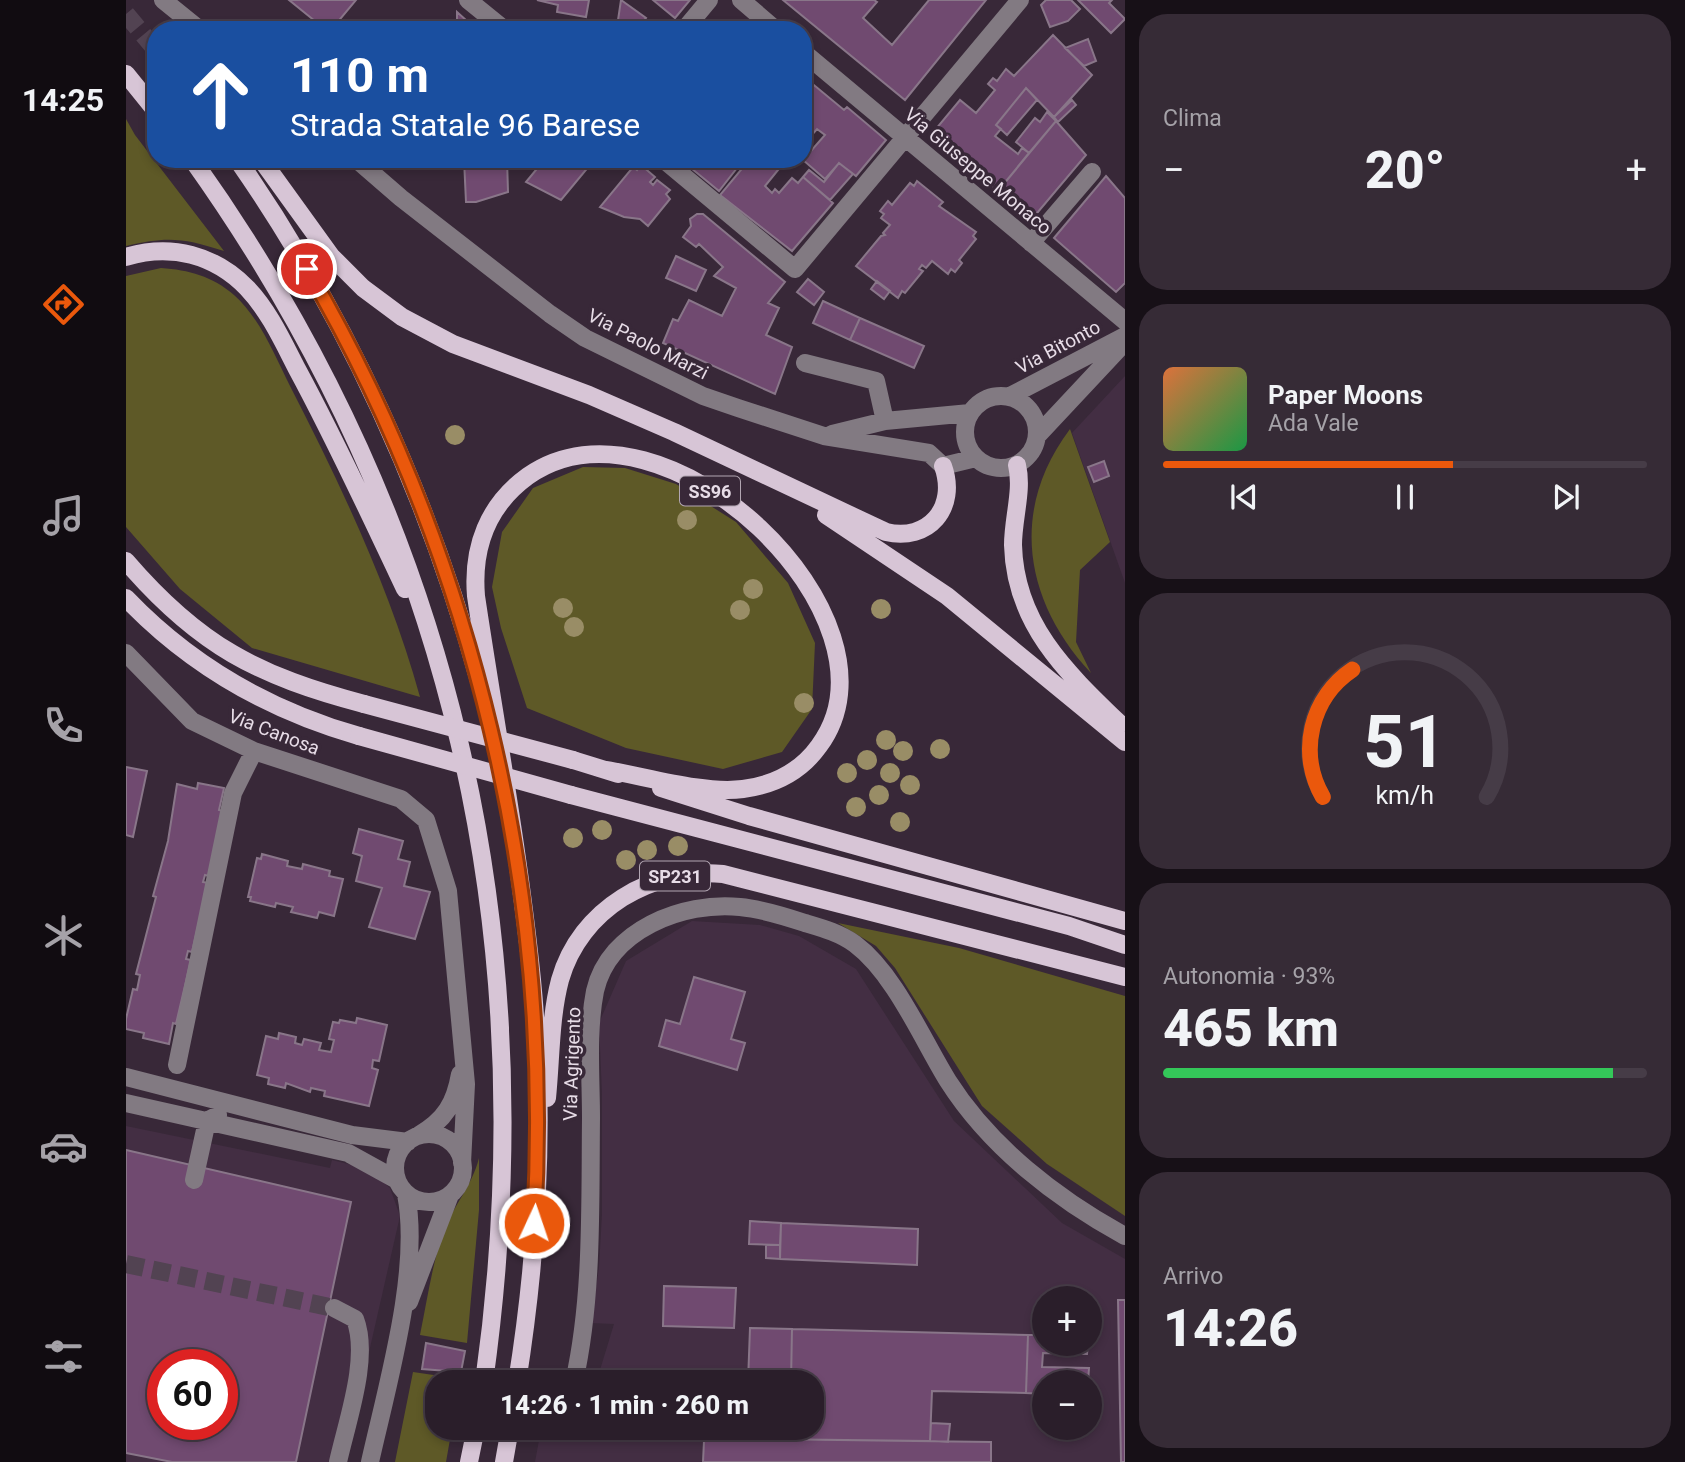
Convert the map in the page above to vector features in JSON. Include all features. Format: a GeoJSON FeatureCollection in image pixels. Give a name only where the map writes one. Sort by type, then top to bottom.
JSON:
{"type":"FeatureCollection","features":[{"type":"Feature","properties":{"kind":"main road"},"geometry":{"type":"LineString","coordinates":[[126,74],[147,100]]}},
{"type":"Feature","properties":{"kind":"main road"},"geometry":{"type":"LineString","coordinates":[[198,168],[277,290],[344,412],[388,513],[438,656],[470,787],[495,938],[504,1064],[502,1215],[485,1370]]}},
{"type":"Feature","properties":{"kind":"main road"},"geometry":{"type":"LineString","coordinates":[[243,168],[329,306],[402,460],[460,618],[487,710],[506,797]]}},
{"type":"Feature","properties":{"kind":"main road","name":"SS96"},"geometry":{"type":"LineString","coordinates":[[267,168],[331,256],[363,288],[402,317],[453,344],[589,395],[717,452],[833,519],[916,573],[1125,742]]}},
{"type":"Feature","properties":{"kind":"main road"},"geometry":{"type":"LineString","coordinates":[[126,257],[164,250],[197,256],[232,275],[261,305],[327,427],[438,656]]}},
{"type":"Feature","properties":{"kind":"main road","name":"SS96"},"geometry":{"type":"LineString","coordinates":[[506,797],[476,596],[475,563],[479,545],[491,515],[519,483],[551,463],[595,452],[626,454],[663,467],[720,497],[762,529],[791,562],[813,595],[831,637],[839,679],[835,715],[822,741],[797,768],[772,782],[725,790],[607,770]]}},
{"type":"Feature","properties":{"kind":"main road"},"geometry":{"type":"LineString","coordinates":[[717,452],[875,528],[899,535],[923,530],[939,514],[947,489],[943,466]]}},
{"type":"Feature","properties":{"kind":"main road"},"geometry":{"type":"LineString","coordinates":[[1017,465],[1020,479],[1014,522],[1014,555],[1027,613],[1059,664],[1125,729]]}},
{"type":"Feature","properties":{"kind":"main road","name":"SS96"},"geometry":{"type":"LineString","coordinates":[[126,561],[182,618],[247,664],[299,685],[573,760],[748,816],[1125,921]]}},
{"type":"Feature","properties":{"kind":"main road"},"geometry":{"type":"LineString","coordinates":[[126,598],[174,643],[233,685],[294,715],[359,736],[571,795],[1069,926],[1125,945]]}},
{"type":"Feature","properties":{"kind":"main road","name":"SP231"},"geometry":{"type":"LineString","coordinates":[[506,797],[522,895],[536,1036],[536,1183],[530,1279]]}},
{"type":"Feature","properties":{"kind":"main road","name":"SP231"},"geometry":{"type":"LineString","coordinates":[[519,1370],[559,983],[570,956],[584,934],[604,911],[632,891],[680,875],[723,874],[1125,977]]}},
{"type":"Feature","properties":{"kind":"main road"},"geometry":{"type":"LineString","coordinates":[[469,1462],[474,1440]]}},
{"type":"Feature","properties":{"kind":"main road"},"geometry":{"type":"LineString","coordinates":[[504,1462],[508,1440]]}},
{"type":"Feature","properties":{"kind":"street"},"geometry":{"type":"LineString","coordinates":[[163,0],[189,21]]}},
{"type":"Feature","properties":{"kind":"street"},"geometry":{"type":"LineString","coordinates":[[468,0],[494,21]]}},
{"type":"Feature","properties":{"kind":"street"},"geometry":{"type":"LineString","coordinates":[[692,21],[709,0]]}},
{"type":"Feature","properties":{"kind":"street"},"geometry":{"type":"LineString","coordinates":[[741,0],[766,21]]}},
{"type":"Feature","properties":{"kind":"street"},"geometry":{"type":"LineString","coordinates":[[674,168],[795,269],[1020,0]]}},
{"type":"Feature","properties":{"kind":"street","name":"Via Giuseppe Monaco"},"geometry":{"type":"LineString","coordinates":[[812,60],[1125,321]]}},
{"type":"Feature","properties":{"kind":"street","name":"Via Paolo Marzi"},"geometry":{"type":"LineString","coordinates":[[367,168],[454,240],[586,338],[703,396],[824,436],[929,453],[943,466]]}},
{"type":"Feature","properties":{"kind":"street"},"geometry":{"type":"LineString","coordinates":[[1031,243],[1092,172]]}},
{"type":"Feature","properties":{"kind":"street","name":"Via Bitonto"},"geometry":{"type":"LineString","coordinates":[[1010,396],[1125,336]]}},
{"type":"Feature","properties":{"kind":"street","name":"Via Bitonto"},"geometry":{"type":"LineString","coordinates":[[1037,436],[1125,342]]}},
{"type":"Feature","properties":{"kind":"street"},"geometry":{"type":"LineString","coordinates":[[805,363],[876,381],[884,421]]}},
{"type":"Feature","properties":{"kind":"street"},"geometry":{"type":"LineString","coordinates":[[943,466],[976,458],[1000,468],[1017,465],[1030,453],[1037,436],[1031,411],[1010,396],[987,398],[970,413],[965,432],[976,458]]}},
{"type":"Feature","properties":{"kind":"street"},"geometry":{"type":"LineString","coordinates":[[824,436],[884,421],[970,413]]}},
{"type":"Feature","properties":{"kind":"street","name":"Via Canosa"},"geometry":{"type":"LineString","coordinates":[[126,653],[192,721],[254,751],[401,799],[426,820],[448,891],[462,1061]]}},
{"type":"Feature","properties":{"kind":"street"},"geometry":{"type":"LineString","coordinates":[[177,1065],[233,793],[254,751]]}},
{"type":"Feature","properties":{"kind":"street","name":"Via Agrigento"},"geometry":{"type":"LineString","coordinates":[[577,1370],[581,1352],[590,1210],[591,1030],[596,989],[618,946],[638,932],[682,912],[709,906],[740,907],[832,931],[856,945],[884,974],[950,1084],[992,1136],[1044,1183],[1125,1236]]}},
{"type":"Feature","properties":{"kind":"street"},"geometry":{"type":"LineString","coordinates":[[370,1462],[401,1321],[407,1256],[409,1208],[396,1159],[413,1139],[445,1116],[453,1101],[462,1061]]}},
{"type":"Feature","properties":{"kind":"street"},"geometry":{"type":"LineString","coordinates":[[401,1321],[450,1195],[462,1175],[467,1106],[462,1061]]}},
{"type":"Feature","properties":{"kind":"street"},"geometry":{"type":"LineString","coordinates":[[126,1077],[352,1135],[413,1139],[430,1134],[451,1143],[462,1163]]}},
{"type":"Feature","properties":{"kind":"street"},"geometry":{"type":"LineString","coordinates":[[126,1103],[348,1153],[428,1202],[450,1195]]}},
{"type":"Feature","properties":{"kind":"street"},"geometry":{"type":"LineString","coordinates":[[207,1121],[240,1105]]}},
{"type":"Feature","properties":{"kind":"street"},"geometry":{"type":"LineString","coordinates":[[194,1180],[207,1121]]}},
{"type":"Feature","properties":{"kind":"street"},"geometry":{"type":"LineString","coordinates":[[334,1308],[355,1319],[361,1335],[359,1365],[338,1462]]}},
{"type":"Feature","properties":{"kind":"shaded area"},"geometry":{"type":"Polygon","coordinates":[[[126,119],[147,151],[147,168],[160,168],[224,251],[198,243],[175,240],[126,246],[126,119]]]}},
{"type":"Feature","properties":{"kind":"shaded area"},"geometry":{"type":"Polygon","coordinates":[[[161,268],[191,272],[217,283],[243,304],[259,326],[363,538],[394,617],[420,697],[252,648],[180,589],[126,527],[126,276],[161,268]]]}},
{"type":"Feature","properties":{"kind":"shaded area"},"geometry":{"type":"Polygon","coordinates":[[[1125,376],[1125,583],[1072,433],[1125,376]]]}},
{"type":"Feature","properties":{"kind":"shaded area"},"geometry":{"type":"Polygon","coordinates":[[[1070,429],[1110,542],[1080,570],[1076,642],[1091,673],[1068,645],[1051,616],[1039,586],[1032,554],[1032,523],[1038,491],[1051,460],[1070,429]]]}},
{"type":"Feature","properties":{"kind":"shaded area"},"geometry":{"type":"Polygon","coordinates":[[[583,467],[625,468],[676,484],[736,522],[788,583],[815,643],[812,709],[782,752],[723,769],[626,748],[527,708],[501,628],[492,587],[502,532],[533,488],[583,467]]]}},
{"type":"Feature","properties":{"kind":"shaded area"},"geometry":{"type":"Polygon","coordinates":[[[692,921],[760,925],[799,936],[856,969],[954,1121],[1062,1223],[1125,1259],[1125,1462],[535,1462],[539,1440],[824,1440],[824,1370],[600,1370],[614,1324],[591,1323],[599,1267],[602,1214],[599,1023],[626,961],[692,921]]]}},
{"type":"Feature","properties":{"kind":"shaded area"},"geometry":{"type":"Polygon","coordinates":[[[838,923],[959,948],[1125,996],[1125,1216],[1047,1164],[982,1106],[895,968],[876,946],[838,923]]]}},
{"type":"Feature","properties":{"kind":"shaded area"},"geometry":{"type":"Polygon","coordinates":[[[126,1126],[330,1168],[332,1160],[368,1169],[390,1188],[400,1216],[344,1462],[126,1462],[126,1126]]]}},
{"type":"Feature","properties":{"kind":"shaded area"},"geometry":{"type":"Polygon","coordinates":[[[479,1158],[479,1210],[467,1343],[420,1335],[443,1233],[472,1178],[479,1158]]]}},
{"type":"Feature","properties":{"kind":"shaded area"},"geometry":{"type":"Polygon","coordinates":[[[413,1372],[425,1374],[425,1440],[450,1440],[446,1462],[395,1462],[413,1372]]]}},
{"type":"Feature","properties":{"kind":"building"},"geometry":{"type":"Polygon","coordinates":[[[289,0],[356,0],[338,21],[315,21],[289,0]]]}},
{"type":"Feature","properties":{"kind":"building"},"geometry":{"type":"Polygon","coordinates":[[[537,0],[589,0],[586,17],[557,12],[558,5],[537,0]]]}},
{"type":"Feature","properties":{"kind":"building"},"geometry":{"type":"Polygon","coordinates":[[[621,0],[646,18],[644,21],[618,20],[621,0]]]}},
{"type":"Feature","properties":{"kind":"building"},"geometry":{"type":"Polygon","coordinates":[[[653,0],[690,0],[675,18],[653,0]]]}},
{"type":"Feature","properties":{"kind":"building"},"geometry":{"type":"Polygon","coordinates":[[[783,0],[874,0],[877,2],[863,18],[892,45],[929,0],[986,0],[905,100],[812,24],[812,21],[783,0]]]}},
{"type":"Feature","properties":{"kind":"building"},"geometry":{"type":"Polygon","coordinates":[[[1046,0],[1071,0],[1080,9],[1068,21],[1050,27],[1041,5],[1046,0]]]}},
{"type":"Feature","properties":{"kind":"building"},"geometry":{"type":"Polygon","coordinates":[[[1078,0],[1112,0],[1109,3],[1125,19],[1111,33],[1078,0]]]}},
{"type":"Feature","properties":{"kind":"building"},"geometry":{"type":"Polygon","coordinates":[[[457,12],[467,21],[457,21],[457,12]]]}},
{"type":"Feature","properties":{"kind":"building"},"geometry":{"type":"Polygon","coordinates":[[[1053,35],[1092,75],[1054,117],[1026,88],[996,125],[1001,129],[995,136],[1018,154],[1022,148],[1029,153],[998,191],[930,136],[960,100],[976,113],[995,90],[988,84],[993,78],[997,81],[1006,69],[1014,76],[1053,35]]]}},
{"type":"Feature","properties":{"kind":"building"},"geometry":{"type":"Polygon","coordinates":[[[1088,39],[1096,61],[1084,66],[1065,48],[1088,39]]]}},
{"type":"Feature","properties":{"kind":"building"},"geometry":{"type":"Polygon","coordinates":[[[812,83],[844,110],[847,107],[886,140],[856,176],[839,163],[825,179],[812,168],[812,150],[825,135],[817,129],[812,135],[812,83]]]}},
{"type":"Feature","properties":{"kind":"building"},"geometry":{"type":"Polygon","coordinates":[[[1026,88],[1037,100],[1007,135],[996,125],[1026,88]]]}},
{"type":"Feature","properties":{"kind":"building"},"geometry":{"type":"Polygon","coordinates":[[[1072,100],[1076,105],[1058,122],[1054,117],[1072,100]]]}},
{"type":"Feature","properties":{"kind":"building"},"geometry":{"type":"Polygon","coordinates":[[[1047,112],[1056,121],[1029,153],[1016,142],[1035,118],[1040,122],[1047,112]]]}},
{"type":"Feature","properties":{"kind":"building"},"geometry":{"type":"Polygon","coordinates":[[[1056,121],[1086,155],[1032,219],[998,191],[1056,121]]]}},
{"type":"Feature","properties":{"kind":"building"},"geometry":{"type":"Polygon","coordinates":[[[839,163],[853,174],[830,200],[803,177],[809,170],[824,182],[839,163]]]}},
{"type":"Feature","properties":{"kind":"building"},"geometry":{"type":"Polygon","coordinates":[[[464,168],[507,168],[508,192],[476,202],[466,202],[464,168]]]}},
{"type":"Feature","properties":{"kind":"building"},"geometry":{"type":"Polygon","coordinates":[[[538,168],[588,168],[561,200],[526,182],[538,168]]]}},
{"type":"Feature","properties":{"kind":"building"},"geometry":{"type":"Polygon","coordinates":[[[632,168],[644,168],[655,177],[650,182],[653,185],[657,180],[670,190],[666,194],[670,199],[648,226],[640,219],[624,217],[600,207],[632,168]]]}},
{"type":"Feature","properties":{"kind":"building"},"geometry":{"type":"Polygon","coordinates":[[[691,168],[737,168],[719,191],[691,168]]]}},
{"type":"Feature","properties":{"kind":"building"},"geometry":{"type":"Polygon","coordinates":[[[742,168],[776,168],[778,170],[765,186],[772,193],[775,189],[779,193],[792,178],[798,183],[803,177],[833,203],[792,251],[720,195],[742,168]]]}},
{"type":"Feature","properties":{"kind":"building"},"geometry":{"type":"Polygon","coordinates":[[[1106,176],[1125,198],[1125,283],[1116,292],[1054,238],[1106,176]]]}},
{"type":"Feature","properties":{"kind":"building"},"geometry":{"type":"Polygon","coordinates":[[[917,181],[943,202],[939,206],[976,232],[973,236],[976,239],[959,260],[962,263],[955,272],[951,269],[948,274],[932,261],[926,268],[922,265],[919,269],[923,271],[898,298],[856,266],[881,236],[885,235],[883,233],[890,225],[881,218],[884,214],[880,211],[888,201],[892,205],[910,183],[914,186],[917,181]]]}},
{"type":"Feature","properties":{"kind":"building"},"geometry":{"type":"Polygon","coordinates":[[[697,214],[703,214],[785,282],[768,303],[779,308],[766,335],[792,347],[775,394],[663,343],[673,319],[678,321],[689,300],[722,316],[736,288],[714,276],[723,267],[699,244],[696,247],[683,237],[691,226],[690,219],[697,214]]]}},
{"type":"Feature","properties":{"kind":"building"},"geometry":{"type":"Polygon","coordinates":[[[676,256],[706,270],[696,291],[666,278],[676,256]]]}},
{"type":"Feature","properties":{"kind":"building"},"geometry":{"type":"Polygon","coordinates":[[[808,279],[824,292],[814,305],[797,292],[808,279]]]}},
{"type":"Feature","properties":{"kind":"building"},"geometry":{"type":"Polygon","coordinates":[[[877,281],[890,291],[884,299],[871,289],[877,281]]]}},
{"type":"Feature","properties":{"kind":"building"},"geometry":{"type":"Polygon","coordinates":[[[823,301],[860,318],[850,340],[813,323],[823,301]]]}},
{"type":"Feature","properties":{"kind":"building"},"geometry":{"type":"Polygon","coordinates":[[[860,318],[924,346],[914,368],[850,340],[860,318]]]}},
{"type":"Feature","properties":{"kind":"building"},"geometry":{"type":"Polygon","coordinates":[[[1104,461],[1109,476],[1094,482],[1088,467],[1104,461]]]}},
{"type":"Feature","properties":{"kind":"building"},"geometry":{"type":"Polygon","coordinates":[[[126,767],[147,771],[133,837],[126,835],[126,767]]]}},
{"type":"Feature","properties":{"kind":"building"},"geometry":{"type":"Polygon","coordinates":[[[198,783],[224,788],[219,810],[223,811],[209,876],[205,875],[203,882],[208,883],[192,952],[188,951],[186,959],[191,960],[169,1044],[143,1038],[144,1033],[126,1029],[126,1019],[133,989],[137,990],[140,975],[136,974],[156,897],[153,896],[168,841],[177,784],[197,789],[198,783]]]}},
{"type":"Feature","properties":{"kind":"building"},"geometry":{"type":"Polygon","coordinates":[[[359,829],[403,841],[398,859],[410,862],[404,886],[430,892],[415,939],[369,927],[382,888],[356,881],[362,856],[353,853],[359,829]]]}},
{"type":"Feature","properties":{"kind":"building"},"geometry":{"type":"Polygon","coordinates":[[[262,854],[288,861],[287,866],[302,869],[303,864],[330,871],[329,876],[343,879],[334,916],[319,912],[317,918],[291,912],[293,907],[276,903],[275,907],[250,901],[251,897],[248,897],[257,858],[261,859],[262,854]]]}},
{"type":"Feature","properties":{"kind":"building"},"geometry":{"type":"Polygon","coordinates":[[[694,977],[745,992],[731,1039],[745,1043],[737,1070],[659,1046],[666,1020],[680,1024],[694,977]]]}},
{"type":"Feature","properties":{"kind":"building"},"geometry":{"type":"Polygon","coordinates":[[[357,1018],[387,1025],[379,1061],[373,1060],[372,1068],[378,1070],[369,1106],[324,1096],[325,1091],[311,1088],[310,1092],[286,1083],[285,1088],[268,1084],[269,1078],[257,1075],[266,1036],[278,1039],[279,1033],[296,1037],[295,1043],[302,1045],[304,1039],[321,1043],[319,1050],[331,1052],[334,1040],[329,1039],[333,1022],[339,1023],[340,1020],[356,1023],[357,1018]]]}},
{"type":"Feature","properties":{"kind":"building"},"geometry":{"type":"Polygon","coordinates":[[[126,1150],[351,1202],[296,1462],[172,1462],[126,1453],[126,1150]]]}},
{"type":"Feature","properties":{"kind":"building"},"geometry":{"type":"Polygon","coordinates":[[[750,1221],[781,1223],[780,1245],[749,1244],[750,1221]]]}},
{"type":"Feature","properties":{"kind":"building"},"geometry":{"type":"Polygon","coordinates":[[[781,1223],[918,1229],[917,1265],[780,1259],[781,1223]]]}},
{"type":"Feature","properties":{"kind":"building"},"geometry":{"type":"Polygon","coordinates":[[[766,1245],[780,1245],[780,1259],[766,1258],[766,1245]]]}},
{"type":"Feature","properties":{"kind":"building"},"geometry":{"type":"Polygon","coordinates":[[[664,1286],[736,1288],[734,1328],[663,1326],[664,1286]]]}},
{"type":"Feature","properties":{"kind":"building"},"geometry":{"type":"Polygon","coordinates":[[[1118,1300],[1125,1300],[1125,1462],[1121,1462],[1118,1300]]]}},
{"type":"Feature","properties":{"kind":"building"},"geometry":{"type":"Polygon","coordinates":[[[750,1328],[792,1329],[791,1370],[748,1370],[750,1328]]]}},
{"type":"Feature","properties":{"kind":"building"},"geometry":{"type":"Polygon","coordinates":[[[792,1329],[1028,1335],[1026,1393],[932,1391],[930,1441],[824,1440],[824,1370],[791,1370],[792,1329]]]}},
{"type":"Feature","properties":{"kind":"building"},"geometry":{"type":"Polygon","coordinates":[[[1028,1335],[1032,1335],[1032,1356],[1043,1356],[1042,1367],[1089,1368],[1032,1370],[1032,1393],[1026,1393],[1028,1335]]]}},
{"type":"Feature","properties":{"kind":"building"},"geometry":{"type":"Polygon","coordinates":[[[426,1343],[465,1351],[461,1370],[422,1369],[426,1343]]]}},
{"type":"Feature","properties":{"kind":"building"},"geometry":{"type":"Polygon","coordinates":[[[931,1423],[950,1424],[948,1442],[930,1441],[931,1423]]]}},
{"type":"Feature","properties":{"kind":"building"},"geometry":{"type":"Polygon","coordinates":[[[641,1440],[704,1440],[704,1441],[641,1440]]]}},
{"type":"Feature","properties":{"kind":"building"},"geometry":{"type":"Polygon","coordinates":[[[704,1441],[991,1442],[991,1462],[703,1462],[704,1441]]]}},
{"type":"Feature","properties":{"kind":"tunnel"},"geometry":{"type":"LineString","coordinates":[[126,14],[147,39]]}},
{"type":"Feature","properties":{"kind":"tunnel"},"geometry":{"type":"LineString","coordinates":[[126,1264],[334,1308]]}},
{"type":"Feature","properties":{"kind":"route"},"geometry":{"type":"LineString","coordinates":[[307,269],[329,306],[402,460],[453,597],[487,710],[506,797],[532,981],[537,1062],[534,1223]]}}]}
